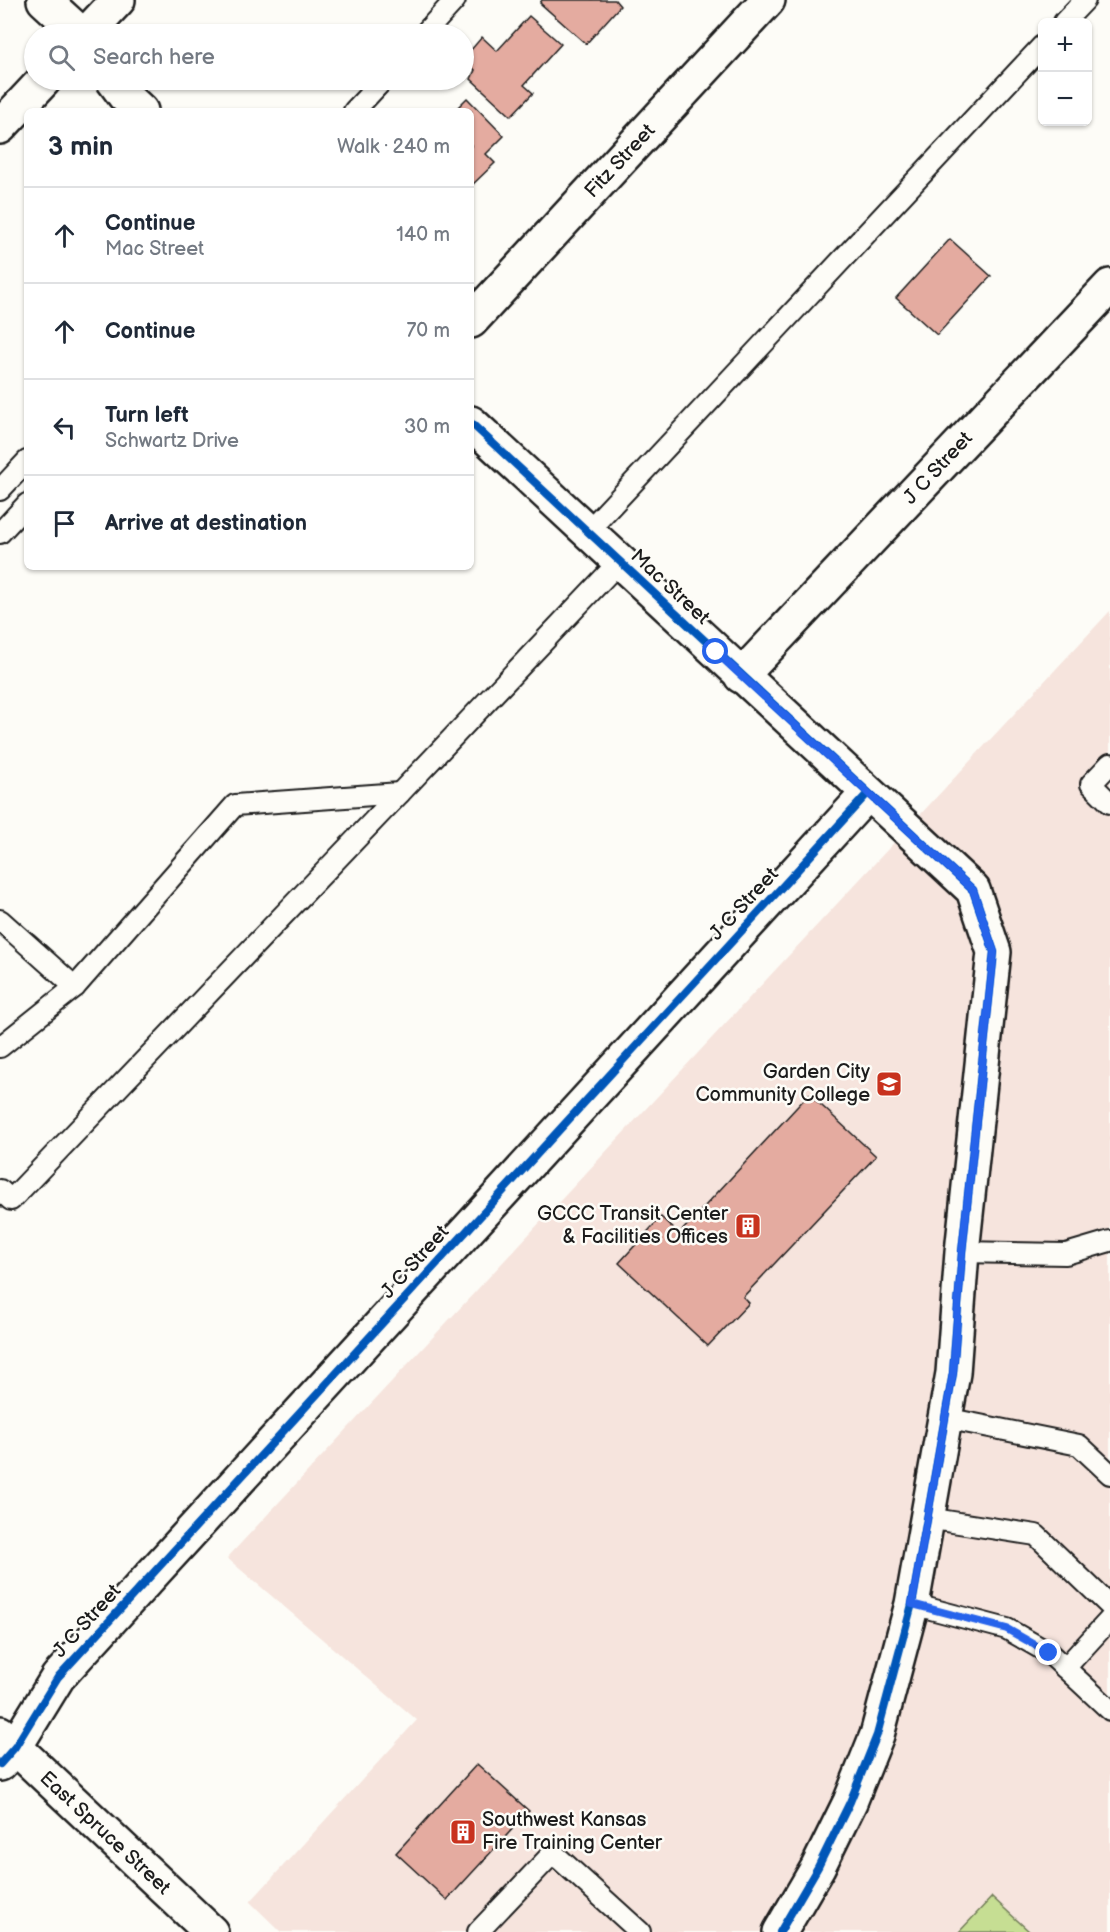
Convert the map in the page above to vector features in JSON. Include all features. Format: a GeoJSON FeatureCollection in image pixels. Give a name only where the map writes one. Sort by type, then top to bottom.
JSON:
{"type":"FeatureCollection","features":[{"type":"Feature","properties":{"kind":"street"},"geometry":{"type":"LineString","coordinates":[[44,0],[70,24]]}},
{"type":"Feature","properties":{"kind":"street"},"geometry":{"type":"LineString","coordinates":[[95,24],[118,0]]}},
{"type":"Feature","properties":{"kind":"street","name":"Fitz Street"},"geometry":{"type":"LineString","coordinates":[[474,318],[768,0]]}},
{"type":"Feature","properties":{"kind":"street"},"geometry":{"type":"LineString","coordinates":[[0,127],[35,90]]}},
{"type":"Feature","properties":{"kind":"street"},"geometry":{"type":"LineString","coordinates":[[120,90],[138,108]]}},
{"type":"Feature","properties":{"kind":"street","name":"J C Street"},"geometry":{"type":"LineString","coordinates":[[741,676],[1110,286]]}},
{"type":"Feature","properties":{"kind":"street","name":"Mac Street"},"geometry":{"type":"LineString","coordinates":[[474,426],[973,890],[994,952],[962,1252],[953,1373],[912,1604],[877,1735],[850,1802],[818,1867],[780,1932]]}},
{"type":"Feature","properties":{"kind":"street","name":"J C Street"},"geometry":{"type":"LineString","coordinates":[[5,1748],[58,1677],[868,793]]}},
{"type":"Feature","properties":{"kind":"street","name":"East Spruce Street"},"geometry":{"type":"LineString","coordinates":[[5,1748],[211,1932]]}},
{"type":"Feature","properties":{"kind":"lane"},"geometry":{"type":"LineString","coordinates":[[433,24],[456,0]]}},
{"type":"Feature","properties":{"kind":"lane"},"geometry":{"type":"LineString","coordinates":[[1068,18],[1085,0]]}},
{"type":"Feature","properties":{"kind":"lane"},"geometry":{"type":"LineString","coordinates":[[587,532],[1038,50]]}},
{"type":"Feature","properties":{"kind":"lane"},"geometry":{"type":"LineString","coordinates":[[357,108],[374,90]]}},
{"type":"Feature","properties":{"kind":"lane"},"geometry":{"type":"LineString","coordinates":[[0,490],[24,464]]}},
{"type":"Feature","properties":{"kind":"lane"},"geometry":{"type":"LineString","coordinates":[[0,533],[24,507]]}},
{"type":"Feature","properties":{"kind":"lane"},"geometry":{"type":"LineString","coordinates":[[0,1190],[11,1200],[619,562]]}},
{"type":"Feature","properties":{"kind":"lane"},"geometry":{"type":"LineString","coordinates":[[1110,764],[1091,784],[1110,803]]}},
{"type":"Feature","properties":{"kind":"lane"},"geometry":{"type":"LineString","coordinates":[[0,1047],[75,987],[235,805],[400,793]]}},
{"type":"Feature","properties":{"kind":"lane"},"geometry":{"type":"LineString","coordinates":[[0,920],[75,987]]}},
{"type":"Feature","properties":{"kind":"lane"},"geometry":{"type":"LineString","coordinates":[[962,1252],[1066,1254],[1110,1241]]}},
{"type":"Feature","properties":{"kind":"lane"},"geometry":{"type":"LineString","coordinates":[[945,1418],[1079,1445],[1110,1474]]}},
{"type":"Feature","properties":{"kind":"lane"},"geometry":{"type":"LineString","coordinates":[[927,1518],[1036,1534],[1110,1606]]}},
{"type":"Feature","properties":{"kind":"lane"},"geometry":{"type":"LineString","coordinates":[[912,1604],[1007,1629],[1049,1653],[1110,1710]]}},
{"type":"Feature","properties":{"kind":"lane"},"geometry":{"type":"LineString","coordinates":[[1065,1668],[1110,1619]]}},
{"type":"Feature","properties":{"kind":"lane"},"geometry":{"type":"LineString","coordinates":[[478,1932],[553,1853],[628,1928]]}},
{"type":"Feature","properties":{"kind":"shaded area","name":"Garden City Community College"},"geometry":{"type":"Polygon","coordinates":[[[1110,611],[1110,1932],[281,1932],[250,1902],[417,1720],[227,1558],[1110,611]]]}},
{"type":"Feature","properties":{"kind":"green space"},"geometry":{"type":"Polygon","coordinates":[[[992,1897],[1030,1932],[959,1932],[992,1897]]]}},
{"type":"Feature","properties":{"kind":"building"},"geometry":{"type":"Polygon","coordinates":[[[542,0],[615,0],[620,6],[586,44],[540,3],[542,0]]]}},
{"type":"Feature","properties":{"kind":"building"},"geometry":{"type":"Polygon","coordinates":[[[529,16],[561,44],[524,85],[533,93],[511,116],[474,82],[474,46],[482,37],[497,51],[529,16]]]}},
{"type":"Feature","properties":{"kind":"building"},"geometry":{"type":"Polygon","coordinates":[[[467,98],[504,136],[486,154],[495,163],[474,183],[474,108],[457,108],[467,98]]]}},
{"type":"Feature","properties":{"kind":"building"},"geometry":{"type":"Polygon","coordinates":[[[950,239],[991,276],[937,335],[896,298],[950,239]]]}},
{"type":"Feature","properties":{"kind":"building","name":"GCCC Transit Center & Facilities Offices"},"geometry":{"type":"Polygon","coordinates":[[[809,1094],[876,1156],[743,1297],[749,1303],[708,1346],[619,1263],[661,1217],[679,1234],[809,1094]]]}},
{"type":"Feature","properties":{"kind":"building","name":"Southwest Kansas Fire Training Center"},"geometry":{"type":"Polygon","coordinates":[[[477,1764],[529,1811],[447,1900],[396,1853],[477,1764]]]}},
{"type":"Feature","properties":{"kind":"cycle path"},"geometry":{"type":"LineString","coordinates":[[474,426],[973,890],[994,952],[962,1252],[953,1373],[912,1604],[877,1735],[850,1802],[818,1867],[780,1932]]}},
{"type":"Feature","properties":{"kind":"cycle path"},"geometry":{"type":"LineString","coordinates":[[0,1764],[15,1747],[58,1677],[868,793]]}},
{"type":"Feature","properties":{"kind":"place","name":"Garden City Community College"},"geometry":{"type":"Point","coordinates":[889,1084]}},
{"type":"Feature","properties":{"kind":"place","name":"GCCC Transit Center & Facilities Offices"},"geometry":{"type":"Point","coordinates":[748,1226]}},
{"type":"Feature","properties":{"kind":"place","name":"Southwest Kansas Fire Training Center"},"geometry":{"type":"Point","coordinates":[463,1832]}},
{"type":"Feature","properties":{"kind":"route"},"geometry":{"type":"LineString","coordinates":[[716,652],[973,890],[994,952],[962,1252],[953,1373],[912,1604],[1007,1629],[1049,1653]]}}]}
